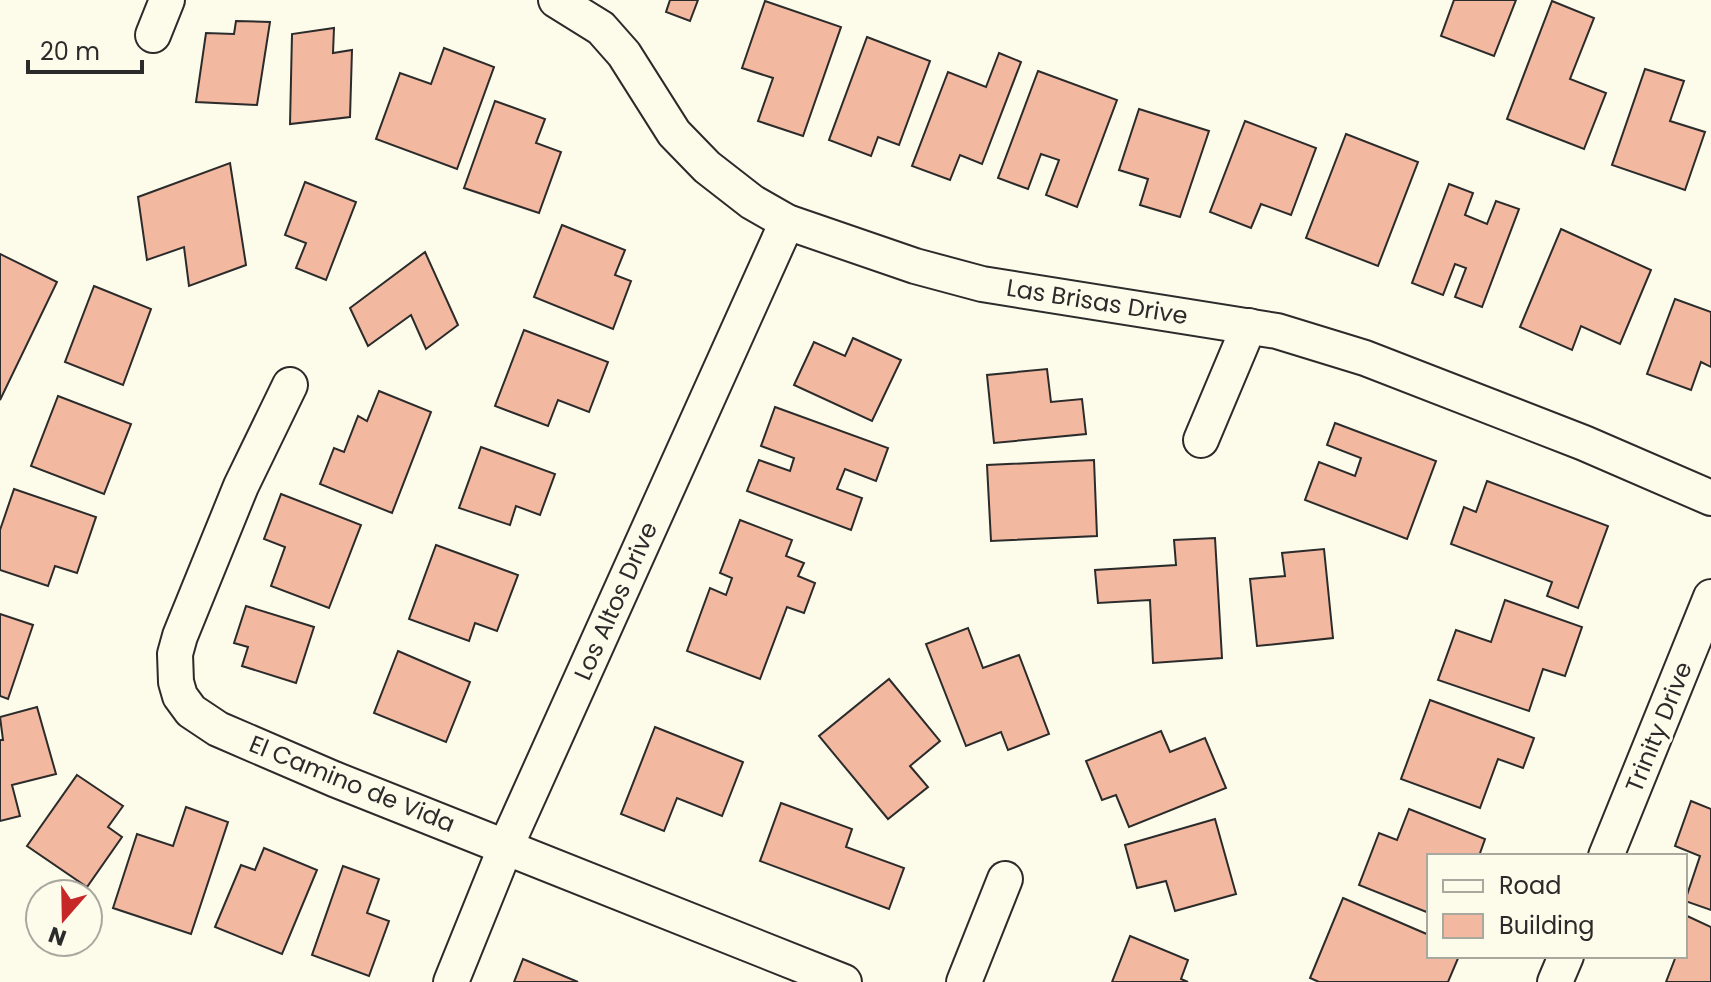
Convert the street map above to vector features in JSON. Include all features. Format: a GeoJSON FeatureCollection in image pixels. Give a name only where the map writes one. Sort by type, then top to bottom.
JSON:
{"type":"FeatureCollection","features":[{"type":"Feature","properties":{"kind":"street"},"geometry":{"type":"LineString","coordinates":[[153,35],[167,0]]}},
{"type":"Feature","properties":{"kind":"street","name":"Las Brisas Drive"},"geometry":{"type":"LineString","coordinates":[[556,0],[601,28],[624,54],[674,133],[707,167],[752,202],[787,222],[915,266],[982,284],[1277,331],[1365,358],[1584,443],[1711,498]]}},
{"type":"Feature","properties":{"kind":"street","name":"Los Altos Drive"},"geometry":{"type":"LineString","coordinates":[[451,982],[506,846],[787,222]]}},
{"type":"Feature","properties":{"kind":"street"},"geometry":{"type":"LineString","coordinates":[[1201,440],[1249,326]]}},
{"type":"Feature","properties":{"kind":"street","name":"El Camino de Vida"},"geometry":{"type":"LineString","coordinates":[[290,385],[241,486],[180,636],[175,654],[176,682],[180,696],[191,711],[218,729],[334,779],[844,982]]}},
{"type":"Feature","properties":{"kind":"street","name":"Trinity Drive"},"geometry":{"type":"LineString","coordinates":[[1607,854],[1711,597]]}},
{"type":"Feature","properties":{"kind":"street"},"geometry":{"type":"LineString","coordinates":[[964,982],[1005,879]]}},
{"type":"Feature","properties":{"kind":"street"},"geometry":{"type":"LineString","coordinates":[[1555,982],[1565,958]]}},
{"type":"Feature","properties":{"kind":"building"},"geometry":{"type":"Polygon","coordinates":[[[670,0],[698,0],[690,21],[666,12],[670,0]]]}},
{"type":"Feature","properties":{"kind":"building"},"geometry":{"type":"Polygon","coordinates":[[[1454,0],[1516,0],[1494,56],[1441,36],[1454,0]]]}},
{"type":"Feature","properties":{"kind":"building"},"geometry":{"type":"Polygon","coordinates":[[[765,1],[841,27],[803,136],[758,121],[773,78],[742,68],[765,1]]]}},
{"type":"Feature","properties":{"kind":"building"},"geometry":{"type":"Polygon","coordinates":[[[1552,1],[1594,18],[1570,79],[1606,93],[1584,149],[1507,119],[1552,1]]]}},
{"type":"Feature","properties":{"kind":"building"},"geometry":{"type":"Polygon","coordinates":[[[236,21],[270,22],[257,105],[196,102],[206,33],[234,34],[236,21]]]}},
{"type":"Feature","properties":{"kind":"building"},"geometry":{"type":"Polygon","coordinates":[[[334,28],[333,53],[352,50],[350,117],[290,124],[292,34],[334,28]]]}},
{"type":"Feature","properties":{"kind":"building"},"geometry":{"type":"Polygon","coordinates":[[[867,37],[930,61],[899,145],[878,137],[871,156],[829,140],[867,37]]]}},
{"type":"Feature","properties":{"kind":"building"},"geometry":{"type":"Polygon","coordinates":[[[444,48],[494,67],[457,169],[376,139],[400,73],[431,84],[444,48]]]}},
{"type":"Feature","properties":{"kind":"building"},"geometry":{"type":"Polygon","coordinates":[[[999,53],[1021,62],[982,164],[960,155],[950,180],[912,166],[948,72],[986,87],[999,53]]]}},
{"type":"Feature","properties":{"kind":"building"},"geometry":{"type":"Polygon","coordinates":[[[1645,69],[1684,81],[1670,121],[1705,132],[1685,190],[1612,165],[1645,69]]]}},
{"type":"Feature","properties":{"kind":"building"},"geometry":{"type":"Polygon","coordinates":[[[1038,71],[1117,100],[1077,207],[1046,195],[1059,160],[1041,154],[1028,189],[998,178],[1038,71]]]}},
{"type":"Feature","properties":{"kind":"building"},"geometry":{"type":"Polygon","coordinates":[[[495,101],[545,119],[536,143],[561,152],[539,213],[464,188],[495,101]]]}},
{"type":"Feature","properties":{"kind":"building"},"geometry":{"type":"Polygon","coordinates":[[[1139,109],[1209,131],[1180,217],[1140,205],[1148,179],[1119,170],[1139,109]]]}},
{"type":"Feature","properties":{"kind":"building"},"geometry":{"type":"Polygon","coordinates":[[[1245,121],[1316,148],[1291,215],[1261,204],[1251,228],[1210,212],[1245,121]]]}},
{"type":"Feature","properties":{"kind":"building"},"geometry":{"type":"Polygon","coordinates":[[[1346,134],[1418,162],[1378,266],[1306,238],[1346,134]]]}},
{"type":"Feature","properties":{"kind":"building"},"geometry":{"type":"Polygon","coordinates":[[[230,163],[246,265],[189,286],[184,247],[147,260],[138,197],[230,163]]]}},
{"type":"Feature","properties":{"kind":"building"},"geometry":{"type":"Polygon","coordinates":[[[305,182],[356,202],[326,280],[296,268],[306,243],[285,235],[305,182]]]}},
{"type":"Feature","properties":{"kind":"building"},"geometry":{"type":"Polygon","coordinates":[[[1449,184],[1473,193],[1465,215],[1487,224],[1496,201],[1519,209],[1482,307],[1455,297],[1466,268],[1455,264],[1443,295],[1412,283],[1449,184]]]}},
{"type":"Feature","properties":{"kind":"building"},"geometry":{"type":"Polygon","coordinates":[[[562,225],[625,250],[615,275],[631,281],[613,329],[534,297],[562,225]]]}},
{"type":"Feature","properties":{"kind":"building"},"geometry":{"type":"Polygon","coordinates":[[[1561,229],[1651,270],[1620,344],[1581,326],[1572,350],[1520,327],[1561,229]]]}},
{"type":"Feature","properties":{"kind":"building"},"geometry":{"type":"Polygon","coordinates":[[[425,252],[458,325],[426,349],[411,315],[368,346],[350,308],[425,252]]]}},
{"type":"Feature","properties":{"kind":"building"},"geometry":{"type":"Polygon","coordinates":[[[0,254],[57,282],[0,400],[0,254]]]}},
{"type":"Feature","properties":{"kind":"building"},"geometry":{"type":"Polygon","coordinates":[[[94,286],[151,309],[123,385],[65,362],[94,286]]]}},
{"type":"Feature","properties":{"kind":"building"},"geometry":{"type":"Polygon","coordinates":[[[1675,299],[1711,312],[1711,367],[1701,362],[1691,390],[1647,374],[1675,299]]]}},
{"type":"Feature","properties":{"kind":"building"},"geometry":{"type":"Polygon","coordinates":[[[524,330],[608,362],[589,412],[558,400],[548,426],[495,406],[524,330]]]}},
{"type":"Feature","properties":{"kind":"building"},"geometry":{"type":"Polygon","coordinates":[[[853,338],[901,360],[872,421],[794,385],[814,342],[845,356],[853,338]]]}},
{"type":"Feature","properties":{"kind":"building"},"geometry":{"type":"Polygon","coordinates":[[[1047,369],[1051,402],[1082,399],[1086,434],[994,443],[987,375],[1047,369]]]}},
{"type":"Feature","properties":{"kind":"building"},"geometry":{"type":"Polygon","coordinates":[[[379,391],[431,412],[392,513],[320,484],[334,448],[344,452],[358,416],[367,421],[379,391]]]}},
{"type":"Feature","properties":{"kind":"building"},"geometry":{"type":"Polygon","coordinates":[[[58,396],[131,424],[104,494],[31,466],[58,396]]]}},
{"type":"Feature","properties":{"kind":"building"},"geometry":{"type":"Polygon","coordinates":[[[775,407],[888,448],[876,481],[845,469],[837,489],[862,498],[851,530],[747,491],[759,460],[790,471],[794,458],[761,446],[775,407]]]}},
{"type":"Feature","properties":{"kind":"building"},"geometry":{"type":"Polygon","coordinates":[[[1335,423],[1436,461],[1407,539],[1305,500],[1319,462],[1355,476],[1361,458],[1327,445],[1335,423]]]}},
{"type":"Feature","properties":{"kind":"building"},"geometry":{"type":"Polygon","coordinates":[[[481,447],[555,474],[540,515],[516,506],[510,525],[459,508],[481,447]]]}},
{"type":"Feature","properties":{"kind":"building"},"geometry":{"type":"Polygon","coordinates":[[[1094,460],[1097,536],[991,541],[987,465],[1094,460]]]}},
{"type":"Feature","properties":{"kind":"building"},"geometry":{"type":"Polygon","coordinates":[[[1487,481],[1608,526],[1578,608],[1547,596],[1552,582],[1451,544],[1464,507],[1476,512],[1487,481]]]}},
{"type":"Feature","properties":{"kind":"building"},"geometry":{"type":"Polygon","coordinates":[[[14,489],[96,517],[77,573],[55,566],[48,586],[0,570],[0,530],[14,489]]]}},
{"type":"Feature","properties":{"kind":"building"},"geometry":{"type":"Polygon","coordinates":[[[281,494],[361,525],[329,608],[271,586],[285,547],[264,539],[281,494]]]}},
{"type":"Feature","properties":{"kind":"building"},"geometry":{"type":"Polygon","coordinates":[[[740,520],[792,540],[786,556],[804,563],[798,576],[815,583],[804,613],[787,607],[760,679],[687,651],[710,588],[726,595],[732,578],[720,573],[740,520]]]}},
{"type":"Feature","properties":{"kind":"building"},"geometry":{"type":"Polygon","coordinates":[[[1215,538],[1222,658],[1153,663],[1150,600],[1098,603],[1095,570],[1176,565],[1174,540],[1215,538]]]}},
{"type":"Feature","properties":{"kind":"building"},"geometry":{"type":"Polygon","coordinates":[[[436,545],[518,575],[497,631],[475,623],[469,641],[409,619],[436,545]]]}},
{"type":"Feature","properties":{"kind":"building"},"geometry":{"type":"Polygon","coordinates":[[[1324,549],[1333,638],[1257,646],[1250,579],[1285,576],[1282,553],[1324,549]]]}},
{"type":"Feature","properties":{"kind":"building"},"geometry":{"type":"Polygon","coordinates":[[[1505,600],[1582,627],[1565,676],[1543,669],[1529,711],[1438,680],[1456,630],[1491,642],[1505,600]]]}},
{"type":"Feature","properties":{"kind":"building"},"geometry":{"type":"Polygon","coordinates":[[[246,606],[314,627],[296,683],[242,666],[248,647],[234,643],[246,606]]]}},
{"type":"Feature","properties":{"kind":"building"},"geometry":{"type":"Polygon","coordinates":[[[0,614],[33,625],[8,699],[0,696],[0,614]]]}},
{"type":"Feature","properties":{"kind":"building"},"geometry":{"type":"Polygon","coordinates":[[[968,628],[983,668],[1019,655],[1049,734],[1008,750],[1001,732],[966,746],[926,644],[968,628]]]}},
{"type":"Feature","properties":{"kind":"building"},"geometry":{"type":"Polygon","coordinates":[[[398,651],[470,682],[446,742],[374,713],[398,651]]]}},
{"type":"Feature","properties":{"kind":"building"},"geometry":{"type":"Polygon","coordinates":[[[889,679],[940,741],[910,766],[928,787],[888,819],[819,736],[889,679]]]}},
{"type":"Feature","properties":{"kind":"building"},"geometry":{"type":"Polygon","coordinates":[[[1430,700],[1534,738],[1523,768],[1498,759],[1480,808],[1401,779],[1430,700]]]}},
{"type":"Feature","properties":{"kind":"building"},"geometry":{"type":"Polygon","coordinates":[[[37,707],[56,774],[12,785],[20,816],[0,821],[0,740],[3,740],[0,717],[37,707]]]}},
{"type":"Feature","properties":{"kind":"building"},"geometry":{"type":"Polygon","coordinates":[[[655,727],[743,762],[722,816],[677,798],[664,831],[621,814],[655,727]]]}},
{"type":"Feature","properties":{"kind":"building"},"geometry":{"type":"Polygon","coordinates":[[[1161,731],[1170,752],[1205,738],[1226,788],[1129,827],[1116,795],[1102,800],[1086,761],[1161,731]]]}},
{"type":"Feature","properties":{"kind":"building"},"geometry":{"type":"Polygon","coordinates":[[[77,775],[123,806],[108,827],[122,837],[93,878],[74,878],[27,846],[77,775]]]}},
{"type":"Feature","properties":{"kind":"building"},"geometry":{"type":"Polygon","coordinates":[[[1691,801],[1711,809],[1711,910],[1687,902],[1700,856],[1675,846],[1691,801]]]}},
{"type":"Feature","properties":{"kind":"building"},"geometry":{"type":"Polygon","coordinates":[[[781,803],[852,829],[846,847],[904,868],[889,909],[760,861],[781,803]]]}},
{"type":"Feature","properties":{"kind":"building"},"geometry":{"type":"Polygon","coordinates":[[[186,807],[228,822],[191,934],[113,908],[137,834],[173,846],[186,807]]]}},
{"type":"Feature","properties":{"kind":"building"},"geometry":{"type":"Polygon","coordinates":[[[1409,809],[1485,839],[1480,854],[1427,854],[1427,912],[1359,885],[1379,833],[1397,840],[1409,809]]]}},
{"type":"Feature","properties":{"kind":"building"},"geometry":{"type":"Polygon","coordinates":[[[1215,819],[1236,894],[1175,911],[1166,881],[1137,888],[1125,845],[1215,819]]]}},
{"type":"Feature","properties":{"kind":"building"},"geometry":{"type":"Polygon","coordinates":[[[264,848],[317,870],[282,954],[215,927],[241,865],[255,870],[264,848]]]}},
{"type":"Feature","properties":{"kind":"building"},"geometry":{"type":"Polygon","coordinates":[[[343,866],[379,879],[367,913],[389,921],[369,976],[312,955],[343,866]]]}},
{"type":"Feature","properties":{"kind":"building"},"geometry":{"type":"Polygon","coordinates":[[[1343,898],[1427,934],[1427,958],[1458,958],[1448,982],[1319,982],[1310,978],[1343,898]]]}},
{"type":"Feature","properties":{"kind":"building"},"geometry":{"type":"Polygon","coordinates":[[[1687,916],[1711,927],[1711,982],[1666,982],[1675,958],[1687,958],[1687,916]]]}},
{"type":"Feature","properties":{"kind":"building"},"geometry":{"type":"Polygon","coordinates":[[[1130,936],[1188,960],[1181,979],[1188,982],[1112,982],[1130,936]]]}},
{"type":"Feature","properties":{"kind":"building"},"geometry":{"type":"Polygon","coordinates":[[[523,959],[578,982],[514,982],[523,959]]]}}]}
